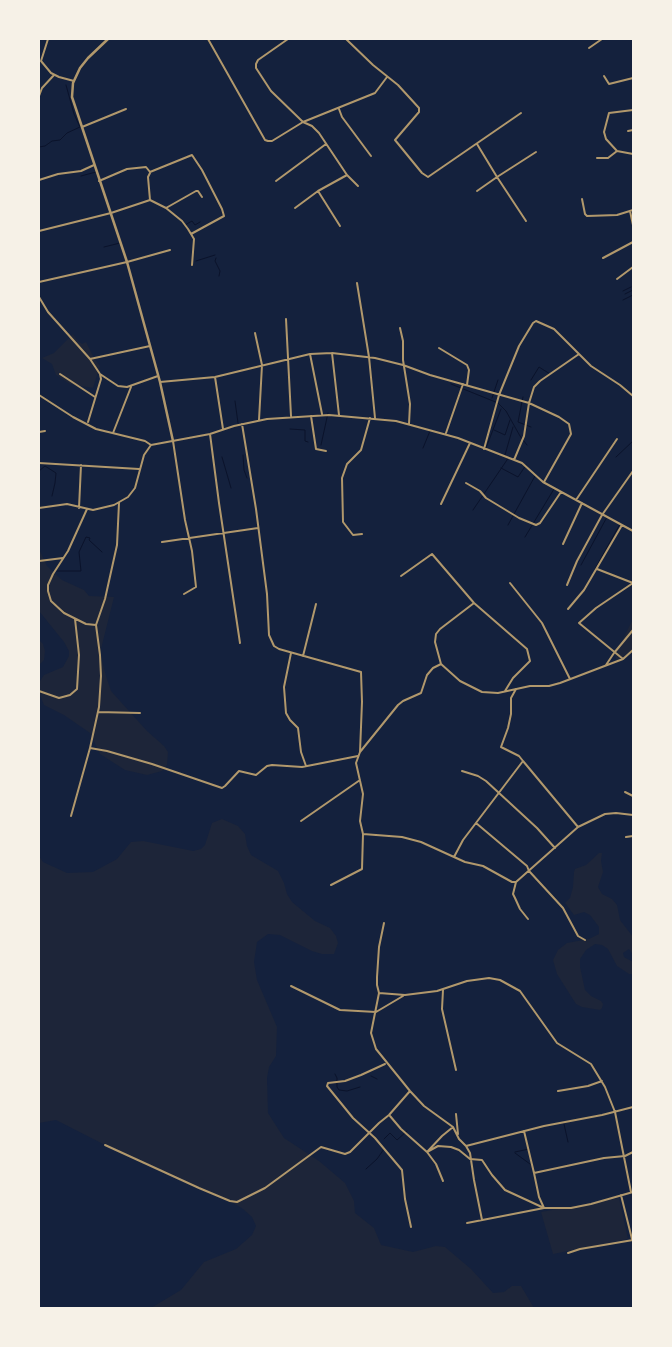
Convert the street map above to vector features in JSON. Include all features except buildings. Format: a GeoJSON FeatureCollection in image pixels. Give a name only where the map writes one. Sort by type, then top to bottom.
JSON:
{"type":"FeatureCollection","features":[{"type":"Feature","properties":{"kind":"street"},"geometry":{"type":"LineString","coordinates":[[48,39],[41,62],[54,75],[74,81]]}},
{"type":"Feature","properties":{"kind":"street"},"geometry":{"type":"LineString","coordinates":[[108,39],[88,58],[74,81],[72,97],[127,262],[160,382],[173,441],[196,586],[184,594]]}},
{"type":"Feature","properties":{"kind":"street"},"geometry":{"type":"LineString","coordinates":[[208,39],[265,140],[272,141],[304,122],[375,93],[387,76]]}},
{"type":"Feature","properties":{"kind":"street"},"geometry":{"type":"LineString","coordinates":[[288,39],[258,60],[256,68],[270,91],[304,122],[312,126],[346,176],[358,186]]}},
{"type":"Feature","properties":{"kind":"street"},"geometry":{"type":"LineString","coordinates":[[346,39],[419,108],[419,112],[395,140],[422,173],[428,177],[521,113]]}},
{"type":"Feature","properties":{"kind":"street"},"geometry":{"type":"LineString","coordinates":[[589,48],[602,39]]}},
{"type":"Feature","properties":{"kind":"street"},"geometry":{"type":"LineString","coordinates":[[39,96],[42,88],[54,75]]}},
{"type":"Feature","properties":{"kind":"street"},"geometry":{"type":"LineString","coordinates":[[604,76],[609,84],[633,78]]}},
{"type":"Feature","properties":{"kind":"street"},"geometry":{"type":"LineString","coordinates":[[339,108],[342,118],[371,156]]}},
{"type":"Feature","properties":{"kind":"street"},"geometry":{"type":"LineString","coordinates":[[82,126],[126,109]]}},
{"type":"Feature","properties":{"kind":"street"},"geometry":{"type":"LineString","coordinates":[[633,110],[611,112],[608,114],[604,136],[617,151],[633,154]]}},
{"type":"Feature","properties":{"kind":"street"},"geometry":{"type":"LineString","coordinates":[[628,131],[633,130]]}},
{"type":"Feature","properties":{"kind":"street"},"geometry":{"type":"LineString","coordinates":[[276,181],[326,144]]}},
{"type":"Feature","properties":{"kind":"street"},"geometry":{"type":"LineString","coordinates":[[477,144],[526,221]]}},
{"type":"Feature","properties":{"kind":"street"},"geometry":{"type":"LineString","coordinates":[[597,158],[608,158],[617,151]]}},
{"type":"Feature","properties":{"kind":"street"},"geometry":{"type":"LineString","coordinates":[[477,191],[536,152]]}},
{"type":"Feature","properties":{"kind":"street"},"geometry":{"type":"LineString","coordinates":[[150,200],[148,177],[150,172],[190,154],[194,156],[222,208],[224,216],[191,234]]}},
{"type":"Feature","properties":{"kind":"street"},"geometry":{"type":"LineString","coordinates":[[39,180],[58,174],[81,171],[94,165]]}},
{"type":"Feature","properties":{"kind":"street"},"geometry":{"type":"LineString","coordinates":[[99,181],[128,169],[146,167],[150,172]]}},
{"type":"Feature","properties":{"kind":"street"},"geometry":{"type":"LineString","coordinates":[[295,208],[318,191],[346,176]]}},
{"type":"Feature","properties":{"kind":"street"},"geometry":{"type":"LineString","coordinates":[[166,208],[196,191],[202,197]]}},
{"type":"Feature","properties":{"kind":"street"},"geometry":{"type":"LineString","coordinates":[[318,191],[340,226]]}},
{"type":"Feature","properties":{"kind":"street"},"geometry":{"type":"LineString","coordinates":[[582,199],[587,216],[614,216],[633,210]]}},
{"type":"Feature","properties":{"kind":"street"},"geometry":{"type":"LineString","coordinates":[[39,231],[111,213],[150,200],[166,208],[182,221],[191,234],[194,240],[192,266]]}},
{"type":"Feature","properties":{"kind":"street"},"geometry":{"type":"LineString","coordinates":[[630,211],[633,225]]}},
{"type":"Feature","properties":{"kind":"street"},"geometry":{"type":"LineString","coordinates":[[603,258],[633,242]]}},
{"type":"Feature","properties":{"kind":"street"},"geometry":{"type":"LineString","coordinates":[[39,282],[170,250]]}},
{"type":"Feature","properties":{"kind":"street"},"geometry":{"type":"LineString","coordinates":[[617,279],[633,267]]}},
{"type":"Feature","properties":{"kind":"street"},"geometry":{"type":"LineString","coordinates":[[357,283],[369,357],[375,418]]}},
{"type":"Feature","properties":{"kind":"street"},"geometry":{"type":"LineString","coordinates":[[39,297],[48,312],[90,359],[100,374],[118,386],[131,386],[158,376]]}},
{"type":"Feature","properties":{"kind":"street"},"geometry":{"type":"LineString","coordinates":[[286,319],[291,417]]}},
{"type":"Feature","properties":{"kind":"street"},"geometry":{"type":"LineString","coordinates":[[484,448],[499,395],[519,346],[536,321],[554,329],[595,369],[633,396]]}},
{"type":"Feature","properties":{"kind":"street"},"geometry":{"type":"LineString","coordinates":[[400,328],[410,404],[409,424]]}},
{"type":"Feature","properties":{"kind":"street"},"geometry":{"type":"LineString","coordinates":[[255,333],[262,365],[259,420]]}},
{"type":"Feature","properties":{"kind":"street"},"geometry":{"type":"LineString","coordinates":[[90,359],[150,346]]}},
{"type":"Feature","properties":{"kind":"street"},"geometry":{"type":"LineString","coordinates":[[439,348],[467,365],[469,370],[467,385]]}},
{"type":"Feature","properties":{"kind":"street"},"geometry":{"type":"LineString","coordinates":[[332,353],[339,416]]}},
{"type":"Feature","properties":{"kind":"street"},"geometry":{"type":"LineString","coordinates":[[160,382],[215,377],[310,354],[332,353],[369,357],[404,365],[529,403],[559,416],[569,424],[572,429],[571,434],[544,482]]}},
{"type":"Feature","properties":{"kind":"street"},"geometry":{"type":"LineString","coordinates":[[310,354],[322,414]]}},
{"type":"Feature","properties":{"kind":"street"},"geometry":{"type":"LineString","coordinates":[[514,460],[524,436],[529,403],[534,387],[537,383],[580,354]]}},
{"type":"Feature","properties":{"kind":"street"},"geometry":{"type":"LineString","coordinates":[[60,374],[95,397]]}},
{"type":"Feature","properties":{"kind":"street"},"geometry":{"type":"LineString","coordinates":[[87,423],[100,382],[100,374]]}},
{"type":"Feature","properties":{"kind":"street"},"geometry":{"type":"LineString","coordinates":[[215,377],[223,430]]}},
{"type":"Feature","properties":{"kind":"street"},"geometry":{"type":"LineString","coordinates":[[446,433],[463,384]]}},
{"type":"Feature","properties":{"kind":"street"},"geometry":{"type":"LineString","coordinates":[[113,434],[131,386]]}},
{"type":"Feature","properties":{"kind":"street"},"geometry":{"type":"LineString","coordinates":[[39,395],[73,417],[101,431],[144,441],[151,445],[210,434],[259,420],[322,414],[375,418],[409,424],[446,433],[522,463],[544,482],[633,531]]}},
{"type":"Feature","properties":{"kind":"street"},"geometry":{"type":"LineString","coordinates":[[311,416],[316,450],[326,451]]}},
{"type":"Feature","properties":{"kind":"street"},"geometry":{"type":"LineString","coordinates":[[362,534],[353,535],[343,522],[342,478],[346,464],[361,450],[370,418]]}},
{"type":"Feature","properties":{"kind":"street"},"geometry":{"type":"LineString","coordinates":[[242,424],[267,594],[269,635],[274,646],[279,649],[361,672],[360,752]]}},
{"type":"Feature","properties":{"kind":"street"},"geometry":{"type":"LineString","coordinates":[[39,432],[45,431]]}},
{"type":"Feature","properties":{"kind":"street"},"geometry":{"type":"LineString","coordinates":[[210,434],[240,643]]}},
{"type":"Feature","properties":{"kind":"street"},"geometry":{"type":"LineString","coordinates":[[576,500],[617,439]]}},
{"type":"Feature","properties":{"kind":"street"},"geometry":{"type":"LineString","coordinates":[[441,504],[470,443]]}},
{"type":"Feature","properties":{"kind":"street"},"geometry":{"type":"LineString","coordinates":[[39,508],[67,504],[87,509],[102,508],[119,503],[133,493],[144,455],[151,445]]}},
{"type":"Feature","properties":{"kind":"street"},"geometry":{"type":"LineString","coordinates":[[39,463],[139,469]]}},
{"type":"Feature","properties":{"kind":"street"},"geometry":{"type":"LineString","coordinates":[[79,508],[81,465]]}},
{"type":"Feature","properties":{"kind":"street"},"geometry":{"type":"LineString","coordinates":[[567,585],[577,561],[602,514],[633,471]]}},
{"type":"Feature","properties":{"kind":"street"},"geometry":{"type":"LineString","coordinates":[[466,483],[519,518],[536,525],[540,523],[561,492]]}},
{"type":"Feature","properties":{"kind":"street"},"geometry":{"type":"LineString","coordinates":[[71,816],[98,712],[100,662],[96,625],[105,599],[117,545],[119,503]]}},
{"type":"Feature","properties":{"kind":"street"},"geometry":{"type":"LineString","coordinates":[[562,544],[582,503]]}},
{"type":"Feature","properties":{"kind":"street"},"geometry":{"type":"LineString","coordinates":[[87,509],[53,574],[48,585],[48,591],[51,601],[58,608],[74,619],[86,624],[96,625]]}},
{"type":"Feature","properties":{"kind":"street"},"geometry":{"type":"LineString","coordinates":[[568,609],[584,590],[622,525]]}},
{"type":"Feature","properties":{"kind":"street"},"geometry":{"type":"LineString","coordinates":[[162,542],[258,528]]}},
{"type":"Feature","properties":{"kind":"street"},"geometry":{"type":"LineString","coordinates":[[402,576],[432,554],[474,603],[527,649],[530,661],[513,678],[505,691]]}},
{"type":"Feature","properties":{"kind":"street"},"geometry":{"type":"LineString","coordinates":[[39,561],[63,558]]}},
{"type":"Feature","properties":{"kind":"street"},"geometry":{"type":"LineString","coordinates":[[597,568],[633,583]]}},
{"type":"Feature","properties":{"kind":"street"},"geometry":{"type":"LineString","coordinates":[[510,583],[542,623],[570,679]]}},
{"type":"Feature","properties":{"kind":"street"},"geometry":{"type":"LineString","coordinates":[[623,659],[579,623],[596,608],[633,583]]}},
{"type":"Feature","properties":{"kind":"street"},"geometry":{"type":"LineString","coordinates":[[474,603],[436,634],[436,652],[441,664],[460,681],[482,692],[498,693],[516,689],[549,686],[623,659],[633,650]]}},
{"type":"Feature","properties":{"kind":"street"},"geometry":{"type":"LineString","coordinates":[[303,656],[316,604]]}},
{"type":"Feature","properties":{"kind":"street"},"geometry":{"type":"LineString","coordinates":[[39,692],[59,698],[70,695],[77,689],[79,655],[74,619]]}},
{"type":"Feature","properties":{"kind":"street"},"geometry":{"type":"LineString","coordinates":[[606,665],[633,630]]}},
{"type":"Feature","properties":{"kind":"street"},"geometry":{"type":"LineString","coordinates":[[291,653],[284,687],[286,713],[298,728],[301,752],[306,766]]}},
{"type":"Feature","properties":{"kind":"street"},"geometry":{"type":"LineString","coordinates":[[331,885],[362,870],[364,834],[360,821],[363,794],[356,763],[358,756],[398,705],[421,693],[427,675],[441,664]]}},
{"type":"Feature","properties":{"kind":"street"},"geometry":{"type":"LineString","coordinates":[[516,689],[511,698],[508,728],[501,747],[519,756],[522,762],[578,827]]}},
{"type":"Feature","properties":{"kind":"street"},"geometry":{"type":"LineString","coordinates":[[98,712],[140,713]]}},
{"type":"Feature","properties":{"kind":"street"},"geometry":{"type":"LineString","coordinates":[[90,748],[152,764],[222,788],[239,771],[256,774],[272,765],[286,767],[306,766],[358,756]]}},
{"type":"Feature","properties":{"kind":"street"},"geometry":{"type":"LineString","coordinates":[[454,856],[476,823],[522,762]]}},
{"type":"Feature","properties":{"kind":"street"},"geometry":{"type":"LineString","coordinates":[[462,770],[478,776],[499,792],[555,848]]}},
{"type":"Feature","properties":{"kind":"street"},"geometry":{"type":"LineString","coordinates":[[301,821],[360,780]]}},
{"type":"Feature","properties":{"kind":"street"},"geometry":{"type":"LineString","coordinates":[[625,792],[633,796]]}},
{"type":"Feature","properties":{"kind":"street"},"geometry":{"type":"LineString","coordinates":[[528,919],[520,910],[515,898],[516,882],[578,827],[605,814],[633,815]]}},
{"type":"Feature","properties":{"kind":"street"},"geometry":{"type":"LineString","coordinates":[[476,823],[524,862],[529,871],[562,908],[578,936],[585,940]]}},
{"type":"Feature","properties":{"kind":"street"},"geometry":{"type":"LineString","coordinates":[[364,834],[402,837],[421,842],[465,862],[483,866],[512,882],[516,882]]}},
{"type":"Feature","properties":{"kind":"street"},"geometry":{"type":"LineString","coordinates":[[626,837],[633,836]]}},
{"type":"Feature","properties":{"kind":"street"},"geometry":{"type":"LineString","coordinates":[[384,923],[380,940],[376,986],[379,993],[371,1033],[372,1042],[386,1064],[410,1091],[424,1106],[453,1127],[459,1139],[466,1146],[470,1153],[482,1220]]}},
{"type":"Feature","properties":{"kind":"street"},"geometry":{"type":"LineString","coordinates":[[379,993],[405,995],[443,990],[467,981],[483,978],[500,980],[520,991],[557,1043],[591,1064],[602,1081],[615,1112],[632,1192],[571,1208],[544,1208],[467,1223]]}},
{"type":"Feature","properties":{"kind":"street"},"geometry":{"type":"LineString","coordinates":[[291,986],[340,1010],[376,1012],[405,995]]}},
{"type":"Feature","properties":{"kind":"street"},"geometry":{"type":"LineString","coordinates":[[443,990],[442,1009],[456,1070]]}},
{"type":"Feature","properties":{"kind":"street"},"geometry":{"type":"LineString","coordinates":[[386,1064],[361,1075],[328,1083],[327,1086],[353,1118],[402,1170],[405,1199],[411,1227]]}},
{"type":"Feature","properties":{"kind":"street"},"geometry":{"type":"LineString","coordinates":[[558,1091],[588,1086],[602,1081]]}},
{"type":"Feature","properties":{"kind":"street"},"geometry":{"type":"LineString","coordinates":[[106,1145],[199,1188],[237,1202],[266,1188],[318,1148],[325,1147],[348,1154],[389,1115],[410,1091]]}},
{"type":"Feature","properties":{"kind":"street"},"geometry":{"type":"LineString","coordinates":[[466,1146],[633,1107]]}},
{"type":"Feature","properties":{"kind":"street"},"geometry":{"type":"LineString","coordinates":[[456,1114],[459,1139]]}},
{"type":"Feature","properties":{"kind":"street"},"geometry":{"type":"LineString","coordinates":[[389,1115],[401,1130],[427,1152],[436,1164],[443,1181]]}},
{"type":"Feature","properties":{"kind":"street"},"geometry":{"type":"LineString","coordinates":[[427,1152],[453,1127]]}},
{"type":"Feature","properties":{"kind":"street"},"geometry":{"type":"LineString","coordinates":[[524,1131],[539,1197],[544,1208]]}},
{"type":"Feature","properties":{"kind":"street"},"geometry":{"type":"LineString","coordinates":[[427,1152],[438,1146],[451,1147],[459,1150],[470,1160],[482,1160],[504,1190],[544,1208]]}},
{"type":"Feature","properties":{"kind":"street"},"geometry":{"type":"LineString","coordinates":[[534,1173],[604,1158],[625,1156],[633,1152]]}},
{"type":"Feature","properties":{"kind":"street"},"geometry":{"type":"LineString","coordinates":[[568,1253],[580,1249],[633,1240],[621,1195]]}},
{"type":"Feature","properties":{"kind":"shaded area"},"geometry":{"type":"Polygon","coordinates":[[[73,334],[82,344],[86,342],[100,366],[93,388],[70,384],[56,375],[52,364],[42,358],[54,353],[73,334]]]}},
{"type":"Feature","properties":{"kind":"shaded area"},"geometry":{"type":"Polygon","coordinates":[[[39,549],[47,566],[62,580],[84,590],[89,596],[114,597],[100,653],[106,676],[111,691],[168,752],[167,765],[162,771],[147,775],[125,770],[100,754],[90,733],[64,715],[44,705],[39,693],[40,681],[44,675],[63,667],[69,656],[69,651],[39,611],[39,549]]]}},
{"type":"Feature","properties":{"kind":"shaded area"},"geometry":{"type":"Polygon","coordinates":[[[633,619],[633,650],[619,662],[615,655],[633,619]]]}},
{"type":"Feature","properties":{"kind":"shaded area"},"geometry":{"type":"Polygon","coordinates":[[[39,640],[43,644],[45,651],[44,660],[39,665],[39,640]]]}},
{"type":"Feature","properties":{"kind":"shaded area"},"geometry":{"type":"Polygon","coordinates":[[[222,819],[238,826],[245,834],[251,855],[278,871],[292,902],[315,921],[330,928],[336,936],[338,943],[334,954],[322,954],[280,935],[268,934],[257,942],[254,962],[257,980],[277,1027],[276,1056],[269,1067],[267,1078],[268,1113],[284,1138],[319,1161],[345,1183],[354,1201],[355,1213],[374,1228],[381,1245],[413,1252],[436,1246],[445,1247],[471,1269],[493,1293],[504,1292],[512,1286],[521,1286],[534,1308],[151,1308],[181,1290],[204,1262],[236,1249],[252,1235],[256,1226],[252,1217],[230,1201],[105,1145],[56,1120],[39,1123],[39,856],[43,862],[67,873],[93,872],[117,859],[131,842],[143,841],[193,851],[201,849],[205,845],[212,823],[222,819]]]}},
{"type":"Feature","properties":{"kind":"shaded area"},"geometry":{"type":"Polygon","coordinates":[[[599,853],[602,853],[603,872],[598,887],[602,894],[612,899],[617,905],[620,920],[633,937],[633,955],[629,949],[623,953],[624,957],[633,962],[633,974],[629,974],[617,966],[608,949],[602,945],[595,944],[586,950],[580,959],[585,990],[591,996],[601,1001],[603,1004],[600,1010],[576,1004],[557,974],[553,960],[558,950],[567,943],[589,939],[599,934],[599,927],[590,915],[584,912],[574,915],[565,903],[570,898],[575,869],[586,865],[599,853]]]}},
{"type":"Feature","properties":{"kind":"shaded area"},"geometry":{"type":"Polygon","coordinates":[[[619,1198],[628,1239],[553,1254],[541,1212],[619,1198]]]}},
{"type":"Feature","properties":{"kind":"waterway"},"geometry":{"type":"LineString","coordinates":[[39,147],[45,146],[52,141],[60,140],[67,133],[80,127],[74,114],[66,85]]}},
{"type":"Feature","properties":{"kind":"waterway"},"geometry":{"type":"LineString","coordinates":[[81,176],[96,172]]}},
{"type":"Feature","properties":{"kind":"waterway"},"geometry":{"type":"LineString","coordinates":[[185,225],[192,221],[195,225],[200,222]]}},
{"type":"Feature","properties":{"kind":"waterway"},"geometry":{"type":"LineString","coordinates":[[104,247],[120,243]]}},
{"type":"Feature","properties":{"kind":"waterway"},"geometry":{"type":"LineString","coordinates":[[196,261],[215,255]]}},
{"type":"Feature","properties":{"kind":"waterway"},"geometry":{"type":"LineString","coordinates":[[216,258],[215,261],[220,271],[219,276]]}},
{"type":"Feature","properties":{"kind":"waterway"},"geometry":{"type":"LineString","coordinates":[[623,291],[631,287]]}},
{"type":"Feature","properties":{"kind":"waterway"},"geometry":{"type":"LineString","coordinates":[[625,294],[633,290]]}},
{"type":"Feature","properties":{"kind":"waterway"},"geometry":{"type":"LineString","coordinates":[[623,300],[633,295]]}},
{"type":"Feature","properties":{"kind":"waterway"},"geometry":{"type":"LineString","coordinates":[[531,380],[539,367],[550,374]]}},
{"type":"Feature","properties":{"kind":"waterway"},"geometry":{"type":"LineString","coordinates":[[492,398],[498,380]]}},
{"type":"Feature","properties":{"kind":"waterway"},"geometry":{"type":"LineString","coordinates":[[451,384],[498,403],[506,411],[527,445]]}},
{"type":"Feature","properties":{"kind":"waterway"},"geometry":{"type":"LineString","coordinates":[[523,397],[518,422],[531,427]]}},
{"type":"Feature","properties":{"kind":"waterway"},"geometry":{"type":"LineString","coordinates":[[235,401],[238,423]]}},
{"type":"Feature","properties":{"kind":"waterway"},"geometry":{"type":"LineString","coordinates":[[486,448],[501,409]]}},
{"type":"Feature","properties":{"kind":"waterway"},"geometry":{"type":"LineString","coordinates":[[321,445],[328,413]]}},
{"type":"Feature","properties":{"kind":"waterway"},"geometry":{"type":"LineString","coordinates":[[494,430],[505,435],[510,420]]}},
{"type":"Feature","properties":{"kind":"waterway"},"geometry":{"type":"LineString","coordinates":[[505,455],[513,427]]}},
{"type":"Feature","properties":{"kind":"waterway"},"geometry":{"type":"LineString","coordinates":[[290,429],[305,430],[305,441],[308,442]]}},
{"type":"Feature","properties":{"kind":"waterway"},"geometry":{"type":"LineString","coordinates":[[423,448],[430,431]]}},
{"type":"Feature","properties":{"kind":"waterway"},"geometry":{"type":"LineString","coordinates":[[616,457],[633,441]]}},
{"type":"Feature","properties":{"kind":"waterway"},"geometry":{"type":"LineString","coordinates":[[243,455],[244,470],[247,478]]}},
{"type":"Feature","properties":{"kind":"waterway"},"geometry":{"type":"LineString","coordinates":[[222,457],[231,488]]}},
{"type":"Feature","properties":{"kind":"waterway"},"geometry":{"type":"LineString","coordinates":[[473,510],[509,457]]}},
{"type":"Feature","properties":{"kind":"waterway"},"geometry":{"type":"LineString","coordinates":[[501,468],[518,477],[526,465]]}},
{"type":"Feature","properties":{"kind":"waterway"},"geometry":{"type":"LineString","coordinates":[[39,471],[45,466],[56,473],[52,496]]}},
{"type":"Feature","properties":{"kind":"waterway"},"geometry":{"type":"LineString","coordinates":[[508,525],[535,476]]}},
{"type":"Feature","properties":{"kind":"waterway"},"geometry":{"type":"LineString","coordinates":[[525,537],[554,489]]}},
{"type":"Feature","properties":{"kind":"waterway"},"geometry":{"type":"LineString","coordinates":[[581,565],[607,517]]}},
{"type":"Feature","properties":{"kind":"waterway"},"geometry":{"type":"LineString","coordinates":[[595,569],[620,524]]}},
{"type":"Feature","properties":{"kind":"waterway"},"geometry":{"type":"LineString","coordinates":[[57,571],[81,571],[79,552],[86,537],[90,538],[89,540],[102,552]]}},
{"type":"Feature","properties":{"kind":"waterway"},"geometry":{"type":"LineString","coordinates":[[335,1074],[339,1090],[347,1091],[360,1087]]}},
{"type":"Feature","properties":{"kind":"waterway"},"geometry":{"type":"LineString","coordinates":[[371,1076],[377,1079]]}},
{"type":"Feature","properties":{"kind":"waterway"},"geometry":{"type":"LineString","coordinates":[[564,1124],[568,1142]]}},
{"type":"Feature","properties":{"kind":"waterway"},"geometry":{"type":"LineString","coordinates":[[384,1139],[390,1133],[397,1140],[407,1131]]}},
{"type":"Feature","properties":{"kind":"waterway"},"geometry":{"type":"LineString","coordinates":[[366,1169],[384,1149]]}},
{"type":"Feature","properties":{"kind":"waterway"},"geometry":{"type":"LineString","coordinates":[[515,1152],[529,1149]]}},
{"type":"Feature","properties":{"kind":"waterway"},"geometry":{"type":"LineString","coordinates":[[515,1153],[530,1164]]}}]}
